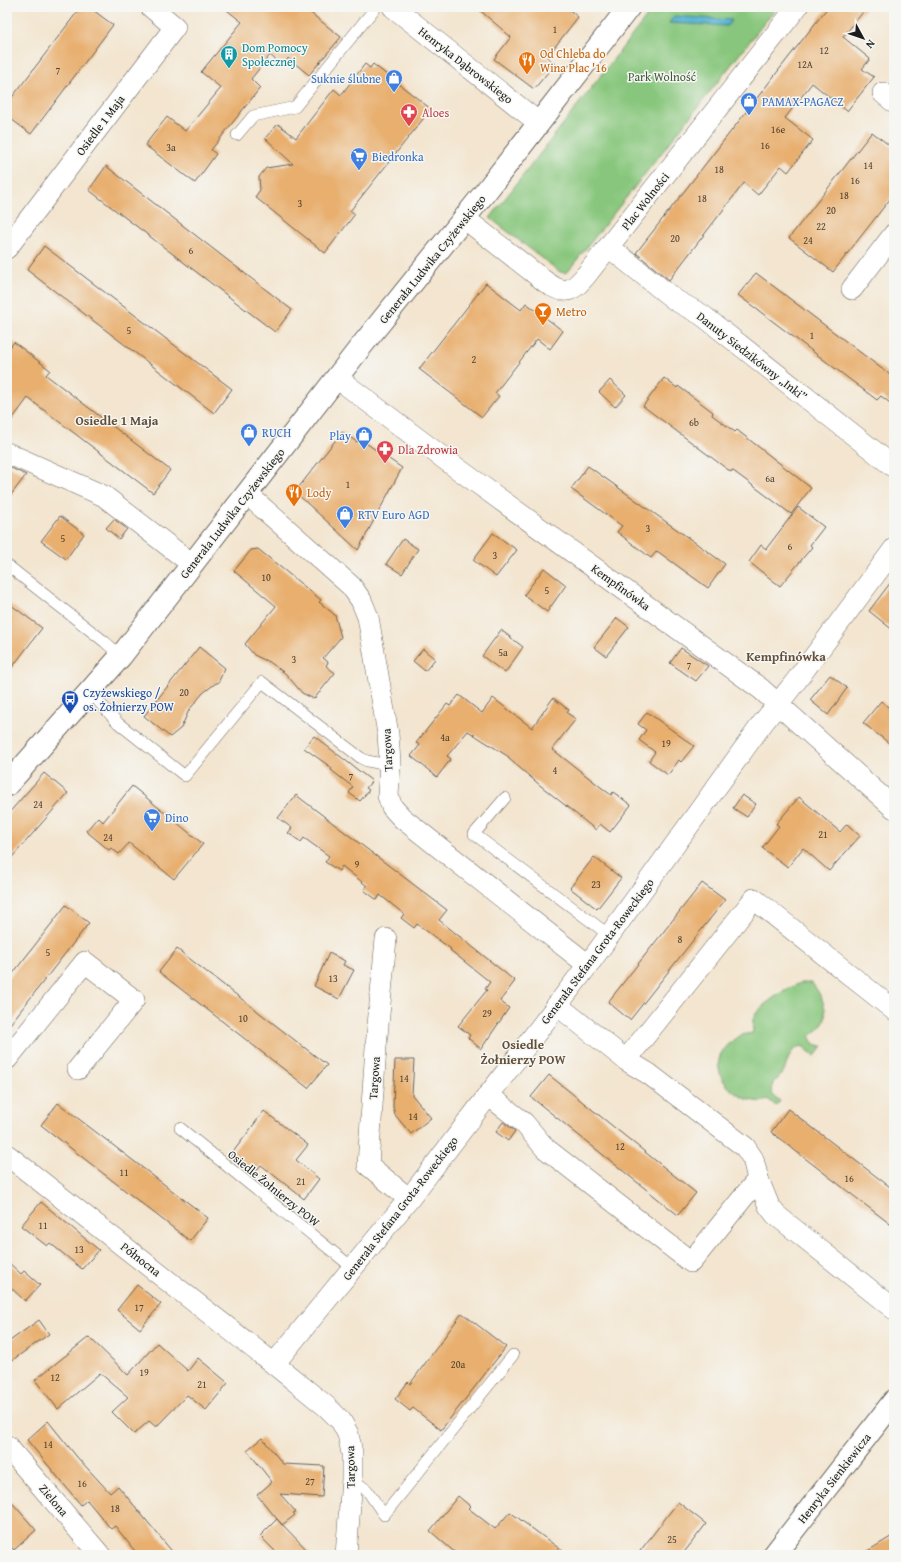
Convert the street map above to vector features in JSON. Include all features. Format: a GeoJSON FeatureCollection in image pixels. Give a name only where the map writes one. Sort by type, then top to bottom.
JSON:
{"type":"FeatureCollection","features":[{"type":"Feature","properties":{"kind":"street","name":"Osiedle 1 Maja"},"geometry":{"type":"LineString","coordinates":[[7,248],[175,27],[151,7]]}},
{"type":"Feature","properties":{"kind":"street","name":"Henryka Dąbrowskiego"},"geometry":{"type":"LineString","coordinates":[[393,7],[539,123]]}},
{"type":"Feature","properties":{"kind":"street"},"geometry":{"type":"LineString","coordinates":[[539,123],[629,7]]}},
{"type":"Feature","properties":{"kind":"street","name":"Plac Wolności"},"geometry":{"type":"LineString","coordinates":[[464,218],[557,290],[568,291],[578,285],[797,7]]}},
{"type":"Feature","properties":{"kind":"street","name":"Generała Ludwika Czyżewskiego"},"geometry":{"type":"LineString","coordinates":[[7,785],[121,656],[337,378],[539,123]]}},
{"type":"Feature","properties":{"kind":"street"},"geometry":{"type":"LineString","coordinates":[[852,289],[894,234]]}},
{"type":"Feature","properties":{"kind":"street","name":"Danuty Siedzikówny „Inki”"},"geometry":{"type":"LineString","coordinates":[[609,246],[675,300],[702,315],[894,467]]}},
{"type":"Feature","properties":{"kind":"street","name":"Kempfinówka"},"geometry":{"type":"LineString","coordinates":[[337,378],[461,471],[761,689],[894,808]]}},
{"type":"Feature","properties":{"kind":"street"},"geometry":{"type":"LineString","coordinates":[[7,453],[104,496],[192,564]]}},
{"type":"Feature","properties":{"kind":"street","name":"Targowa"},"geometry":{"type":"LineString","coordinates":[[247,494],[336,571],[362,600],[368,617],[388,734],[388,796],[392,807],[402,818],[588,965]]}},
{"type":"Feature","properties":{"kind":"street","name":"Generała Stefana Grota-Roweckiego"},"geometry":{"type":"LineString","coordinates":[[274,1364],[409,1199],[588,965],[762,724],[894,549]]}},
{"type":"Feature","properties":{"kind":"street"},"geometry":{"type":"LineString","coordinates":[[626,1060],[754,899],[894,1010]]}},
{"type":"Feature","properties":{"kind":"street","name":"Targowa"},"geometry":{"type":"LineString","coordinates":[[386,939],[376,1047],[368,1165],[409,1199]]}},
{"type":"Feature","properties":{"kind":"street"},"geometry":{"type":"LineString","coordinates":[[7,1059],[85,962],[134,1000],[78,1070]]}},
{"type":"Feature","properties":{"kind":"street"},"geometry":{"type":"LineString","coordinates":[[557,1005],[626,1060],[649,1074],[744,1148],[753,1158],[758,1179],[769,1206],[776,1215],[894,1309]]}},
{"type":"Feature","properties":{"kind":"street"},"geometry":{"type":"LineString","coordinates":[[488,1095],[524,1123],[545,1148],[691,1262],[758,1179]]}},
{"type":"Feature","properties":{"kind":"street","name":"Północna"},"geometry":{"type":"LineString","coordinates":[[7,1155],[274,1364]]}},
{"type":"Feature","properties":{"kind":"street","name":"Targowa"},"geometry":{"type":"LineString","coordinates":[[274,1364],[327,1407],[341,1421],[348,1434],[352,1453],[352,1478],[346,1555]]}},
{"type":"Feature","properties":{"kind":"street","name":"Henryka Sienkiewicza"},"geometry":{"type":"LineString","coordinates":[[774,1555],[894,1401]]}},
{"type":"Feature","properties":{"kind":"street","name":"Zielona"},"geometry":{"type":"LineString","coordinates":[[7,1446],[100,1555]]}},
{"type":"Feature","properties":{"kind":"lane"},"geometry":{"type":"LineString","coordinates":[[237,135],[253,116],[295,107],[376,7]]}},
{"type":"Feature","properties":{"kind":"lane"},"geometry":{"type":"LineString","coordinates":[[7,565],[121,656]]}},
{"type":"Feature","properties":{"kind":"lane"},"geometry":{"type":"LineString","coordinates":[[90,692],[114,719],[185,776],[262,682],[361,758],[367,761],[389,765]]}},
{"type":"Feature","properties":{"kind":"lane"},"geometry":{"type":"LineString","coordinates":[[505,798],[474,834],[609,935]]}},
{"type":"Feature","properties":{"kind":"lane","name":"Osiedle Żołnierzy POW"},"geometry":{"type":"LineString","coordinates":[[180,1128],[352,1268]]}},
{"type":"Feature","properties":{"kind":"lane"},"geometry":{"type":"LineString","coordinates":[[352,1478],[367,1490],[384,1516],[513,1355]]}},
{"type":"Feature","properties":{"kind":"green space","name":"Park Wolność"},"geometry":{"type":"Polygon","coordinates":[[[654,7],[777,7],[569,270],[565,273],[560,272],[490,218],[654,7]]]}},
{"type":"Feature","properties":{"kind":"green space"},"geometry":{"type":"Polygon","coordinates":[[[800,983],[812,983],[823,1002],[825,1008],[825,1018],[821,1027],[810,1036],[811,1041],[814,1044],[823,1046],[815,1056],[802,1046],[792,1052],[783,1073],[773,1082],[772,1094],[780,1101],[776,1106],[769,1100],[750,1100],[732,1091],[725,1083],[721,1075],[719,1066],[722,1052],[736,1038],[745,1034],[753,1033],[753,1020],[756,1014],[766,1003],[780,993],[800,983]]]}},
{"type":"Feature","properties":{"kind":"water"},"geometry":{"type":"Polygon","coordinates":[[[674,16],[732,20],[727,26],[669,23],[674,16]]]}},
{"type":"Feature","properties":{"kind":"building"},"geometry":{"type":"Polygon","coordinates":[[[81,7],[89,7],[113,25],[31,134],[7,116],[7,104],[81,7]]]}},
{"type":"Feature","properties":{"kind":"building","name":"Dom Pomocy Społecznej"},"geometry":{"type":"Polygon","coordinates":[[[223,7],[303,7],[341,37],[309,75],[288,58],[283,66],[270,55],[251,79],[260,88],[211,150],[216,154],[195,183],[145,145],[167,117],[185,131],[221,88],[201,72],[242,22],[223,7]]]}},
{"type":"Feature","properties":{"kind":"building"},"geometry":{"type":"Polygon","coordinates":[[[476,7],[566,7],[578,17],[547,57],[555,64],[534,89],[494,59],[511,37],[476,7]]]}},
{"type":"Feature","properties":{"kind":"building"},"geometry":{"type":"Polygon","coordinates":[[[828,7],[867,7],[843,37],[870,59],[862,69],[874,77],[847,111],[812,83],[785,118],[813,140],[788,172],[781,166],[758,195],[744,183],[669,280],[636,253],[828,7]]]}},
{"type":"Feature","properties":{"kind":"building"},"geometry":{"type":"Polygon","coordinates":[[[365,64],[370,68],[373,64],[431,109],[350,211],[355,214],[325,253],[255,197],[260,190],[259,177],[266,168],[293,164],[265,138],[278,124],[296,138],[334,89],[341,95],[365,64]]]}},
{"type":"Feature","properties":{"kind":"building"},"geometry":{"type":"Polygon","coordinates":[[[872,132],[894,149],[894,194],[833,272],[789,238],[872,132]]]}},
{"type":"Feature","properties":{"kind":"building"},"geometry":{"type":"Polygon","coordinates":[[[106,166],[292,310],[275,332],[89,190],[106,166]]]}},
{"type":"Feature","properties":{"kind":"building"},"geometry":{"type":"Polygon","coordinates":[[[44,246],[232,389],[214,413],[27,270],[44,246]]]}},
{"type":"Feature","properties":{"kind":"building"},"geometry":{"type":"Polygon","coordinates":[[[756,273],[894,378],[894,406],[881,396],[877,400],[738,295],[756,273]]]}},
{"type":"Feature","properties":{"kind":"building"},"geometry":{"type":"Polygon","coordinates":[[[486,283],[521,310],[526,303],[563,331],[550,349],[537,339],[495,393],[499,396],[482,417],[419,369],[486,283]]]}},
{"type":"Feature","properties":{"kind":"building"},"geometry":{"type":"Polygon","coordinates":[[[14,342],[50,370],[46,375],[170,470],[153,493],[28,398],[7,426],[7,351],[14,342]]]}},
{"type":"Feature","properties":{"kind":"building"},"geometry":{"type":"Polygon","coordinates":[[[664,378],[677,388],[678,386],[713,412],[712,415],[735,432],[737,430],[811,488],[791,514],[732,470],[731,472],[643,406],[664,378]]]}},
{"type":"Feature","properties":{"kind":"building"},"geometry":{"type":"Polygon","coordinates":[[[610,380],[626,395],[615,407],[599,392],[610,380]]]}},
{"type":"Feature","properties":{"kind":"building"},"geometry":{"type":"Polygon","coordinates":[[[342,432],[357,442],[360,439],[402,468],[358,550],[295,492],[342,432]]]}},
{"type":"Feature","properties":{"kind":"building"},"geometry":{"type":"Polygon","coordinates":[[[7,466],[26,475],[7,500],[7,466]]]}},
{"type":"Feature","properties":{"kind":"building"},"geometry":{"type":"Polygon","coordinates":[[[588,466],[725,564],[708,588],[657,551],[651,558],[617,532],[622,526],[571,489],[588,466]]]}},
{"type":"Feature","properties":{"kind":"building"},"geometry":{"type":"Polygon","coordinates":[[[798,507],[824,527],[810,545],[812,547],[780,586],[749,562],[761,545],[766,549],[798,507]]]}},
{"type":"Feature","properties":{"kind":"building"},"geometry":{"type":"Polygon","coordinates":[[[60,516],[84,534],[66,559],[41,541],[60,516]]]}},
{"type":"Feature","properties":{"kind":"building"},"geometry":{"type":"Polygon","coordinates":[[[114,519],[127,529],[119,539],[106,528],[114,519]]]}},
{"type":"Feature","properties":{"kind":"building"},"geometry":{"type":"Polygon","coordinates":[[[493,533],[517,550],[496,577],[473,560],[493,533]]]}},
{"type":"Feature","properties":{"kind":"building"},"geometry":{"type":"Polygon","coordinates":[[[403,539],[418,549],[402,574],[386,564],[403,539]]]}},
{"type":"Feature","properties":{"kind":"building"},"geometry":{"type":"Polygon","coordinates":[[[258,549],[321,600],[319,602],[335,615],[341,637],[323,658],[328,662],[326,666],[335,673],[314,699],[302,693],[286,674],[271,663],[254,655],[245,644],[276,606],[234,571],[251,550],[258,549]]]}},
{"type":"Feature","properties":{"kind":"building"},"geometry":{"type":"Polygon","coordinates":[[[544,568],[566,585],[547,612],[524,595],[544,568]]]}},
{"type":"Feature","properties":{"kind":"building"},"geometry":{"type":"Polygon","coordinates":[[[894,578],[894,631],[869,611],[894,578]]]}},
{"type":"Feature","properties":{"kind":"building"},"geometry":{"type":"Polygon","coordinates":[[[7,602],[42,628],[7,674],[7,602]]]}},
{"type":"Feature","properties":{"kind":"building"},"geometry":{"type":"Polygon","coordinates":[[[617,618],[629,627],[606,656],[594,647],[617,618]]]}},
{"type":"Feature","properties":{"kind":"building"},"geometry":{"type":"Polygon","coordinates":[[[501,630],[523,647],[505,673],[482,656],[501,630]]]}},
{"type":"Feature","properties":{"kind":"building"},"geometry":{"type":"Polygon","coordinates":[[[199,647],[225,668],[218,683],[203,693],[189,710],[181,728],[170,737],[144,716],[199,647]]]}},
{"type":"Feature","properties":{"kind":"building"},"geometry":{"type":"Polygon","coordinates":[[[681,648],[708,666],[696,681],[670,663],[681,648]]]}},
{"type":"Feature","properties":{"kind":"building"},"geometry":{"type":"Polygon","coordinates":[[[423,649],[435,659],[425,671],[413,661],[423,649]]]}},
{"type":"Feature","properties":{"kind":"building"},"geometry":{"type":"Polygon","coordinates":[[[830,675],[847,688],[828,715],[810,700],[830,675]]]}},
{"type":"Feature","properties":{"kind":"building"},"geometry":{"type":"Polygon","coordinates":[[[459,695],[482,713],[493,698],[532,728],[553,698],[569,710],[567,713],[576,719],[552,749],[611,795],[613,792],[631,805],[610,832],[600,824],[596,830],[541,786],[508,758],[509,757],[468,731],[447,756],[451,759],[437,777],[411,756],[420,745],[416,743],[447,704],[450,706],[459,695]]]}},
{"type":"Feature","properties":{"kind":"building"},"geometry":{"type":"Polygon","coordinates":[[[881,701],[894,712],[894,747],[863,723],[881,701]]]}},
{"type":"Feature","properties":{"kind":"building"},"geometry":{"type":"Polygon","coordinates":[[[647,712],[694,746],[681,762],[679,760],[668,775],[649,761],[655,752],[639,740],[646,730],[638,724],[647,712]]]}},
{"type":"Feature","properties":{"kind":"building"},"geometry":{"type":"Polygon","coordinates":[[[314,736],[372,781],[366,788],[369,790],[360,801],[349,793],[353,787],[331,770],[332,768],[304,748],[314,736]]]}},
{"type":"Feature","properties":{"kind":"building"},"geometry":{"type":"Polygon","coordinates":[[[44,773],[68,793],[7,863],[7,815],[44,773]]]}},
{"type":"Feature","properties":{"kind":"building","name":"Dino"},"geometry":{"type":"Polygon","coordinates":[[[132,786],[203,844],[174,879],[129,843],[119,854],[111,848],[109,850],[86,831],[98,817],[103,822],[132,786]]]}},
{"type":"Feature","properties":{"kind":"building"},"geometry":{"type":"Polygon","coordinates":[[[296,795],[447,910],[439,920],[515,981],[500,1001],[509,1008],[481,1049],[468,1038],[470,1035],[458,1026],[487,990],[485,989],[490,982],[450,950],[451,949],[417,924],[414,928],[401,918],[404,914],[380,895],[377,900],[364,890],[367,886],[342,866],[339,871],[325,862],[329,856],[304,838],[301,842],[288,833],[292,828],[278,818],[296,795]]]}},
{"type":"Feature","properties":{"kind":"building"},"geometry":{"type":"Polygon","coordinates":[[[742,795],[756,804],[747,817],[733,808],[742,795]]]}},
{"type":"Feature","properties":{"kind":"building"},"geometry":{"type":"Polygon","coordinates":[[[799,797],[840,832],[847,824],[860,836],[829,871],[803,848],[788,867],[762,848],[779,826],[776,824],[799,797]]]}},
{"type":"Feature","properties":{"kind":"building"},"geometry":{"type":"Polygon","coordinates":[[[594,857],[621,878],[597,909],[570,888],[594,857]]]}},
{"type":"Feature","properties":{"kind":"building"},"geometry":{"type":"Polygon","coordinates":[[[702,883],[725,900],[630,1020],[608,1002],[702,883]]]}},
{"type":"Feature","properties":{"kind":"building"},"geometry":{"type":"Polygon","coordinates":[[[66,905],[89,923],[7,1028],[7,981],[66,905]]]}},
{"type":"Feature","properties":{"kind":"building"},"geometry":{"type":"Polygon","coordinates":[[[177,949],[327,1065],[308,1088],[159,972],[177,949]]]}},
{"type":"Feature","properties":{"kind":"building"},"geometry":{"type":"Polygon","coordinates":[[[329,953],[345,961],[343,965],[354,970],[339,999],[314,986],[329,953]]]}},
{"type":"Feature","properties":{"kind":"building"},"geometry":{"type":"Polygon","coordinates":[[[395,1060],[414,1060],[412,1095],[431,1118],[411,1134],[395,1115],[393,1107],[395,1060]]]}},
{"type":"Feature","properties":{"kind":"building"},"geometry":{"type":"Polygon","coordinates":[[[549,1075],[696,1193],[678,1215],[531,1097],[549,1075]]]}},
{"type":"Feature","properties":{"kind":"building"},"geometry":{"type":"Polygon","coordinates":[[[58,1103],[208,1218],[190,1241],[41,1125],[58,1103]]]}},
{"type":"Feature","properties":{"kind":"building"},"geometry":{"type":"Polygon","coordinates":[[[788,1109],[894,1190],[894,1227],[771,1132],[788,1109]]]}},
{"type":"Feature","properties":{"kind":"building"},"geometry":{"type":"Polygon","coordinates":[[[264,1111],[308,1145],[296,1160],[319,1179],[304,1199],[261,1165],[253,1175],[230,1156],[264,1111]]]}},
{"type":"Feature","properties":{"kind":"building"},"geometry":{"type":"Polygon","coordinates":[[[503,1122],[515,1131],[508,1141],[496,1132],[503,1122]]]}},
{"type":"Feature","properties":{"kind":"building"},"geometry":{"type":"Polygon","coordinates":[[[41,1202],[99,1250],[82,1269],[50,1243],[47,1246],[21,1226],[41,1202]]]}},
{"type":"Feature","properties":{"kind":"building"},"geometry":{"type":"Polygon","coordinates":[[[7,1261],[21,1274],[24,1271],[40,1285],[25,1301],[7,1284],[7,1261]]]}},
{"type":"Feature","properties":{"kind":"building"},"geometry":{"type":"Polygon","coordinates":[[[137,1285],[161,1304],[140,1329],[117,1310],[137,1285]]]}},
{"type":"Feature","properties":{"kind":"building"},"geometry":{"type":"Polygon","coordinates":[[[462,1313],[506,1347],[441,1430],[413,1408],[410,1411],[395,1399],[408,1382],[410,1384],[462,1313]]]}},
{"type":"Feature","properties":{"kind":"building"},"geometry":{"type":"Polygon","coordinates":[[[39,1320],[49,1334],[7,1364],[7,1343],[39,1320]]]}},
{"type":"Feature","properties":{"kind":"building"},"geometry":{"type":"Polygon","coordinates":[[[89,1337],[128,1375],[157,1343],[188,1371],[198,1358],[228,1383],[206,1410],[187,1395],[156,1427],[149,1421],[134,1434],[112,1412],[128,1397],[100,1373],[58,1409],[35,1380],[89,1337]]]}},
{"type":"Feature","properties":{"kind":"building"},"geometry":{"type":"Polygon","coordinates":[[[48,1421],[77,1457],[110,1493],[118,1486],[175,1555],[138,1555],[115,1526],[111,1529],[87,1500],[81,1505],[27,1440],[48,1421]]]}},
{"type":"Feature","properties":{"kind":"building"},"geometry":{"type":"Polygon","coordinates":[[[262,1438],[283,1464],[324,1466],[322,1497],[280,1494],[296,1512],[293,1513],[295,1515],[282,1525],[257,1495],[272,1482],[247,1450],[262,1438]]]}},
{"type":"Feature","properties":{"kind":"building"},"geometry":{"type":"Polygon","coordinates":[[[458,1496],[470,1506],[468,1508],[495,1529],[510,1512],[568,1555],[458,1555],[430,1531],[458,1496]]]}},
{"type":"Feature","properties":{"kind":"building"},"geometry":{"type":"Polygon","coordinates":[[[7,1497],[36,1530],[14,1550],[7,1543],[7,1497]]]}},
{"type":"Feature","properties":{"kind":"building"},"geometry":{"type":"Polygon","coordinates":[[[678,1502],[706,1524],[682,1555],[637,1555],[678,1502]]]}},
{"type":"Feature","properties":{"kind":"building"},"geometry":{"type":"Polygon","coordinates":[[[277,1519],[312,1555],[279,1555],[260,1536],[277,1519]]]}},
{"type":"Feature","properties":{"kind":"building"},"geometry":{"type":"Polygon","coordinates":[[[894,1535],[894,1555],[861,1555],[894,1535]]]}},
{"type":"Feature","properties":{"kind":"place","name":"Dom Pomocy Społecznej"},"geometry":{"type":"Point","coordinates":[229,69]}},
{"type":"Feature","properties":{"kind":"place","name":"Od Chleba do Wina Plac '16"},"geometry":{"type":"Point","coordinates":[527,75]}},
{"type":"Feature","properties":{"kind":"place","name":"Suknie ślubne"},"geometry":{"type":"Point","coordinates":[394,93]}},
{"type":"Feature","properties":{"kind":"place","name":"PAMAX-PAGACZ"},"geometry":{"type":"Point","coordinates":[749,116]}},
{"type":"Feature","properties":{"kind":"place","name":"Aloes"},"geometry":{"type":"Point","coordinates":[409,127]}},
{"type":"Feature","properties":{"kind":"place","name":"Biedronka"},"geometry":{"type":"Point","coordinates":[359,171]}},
{"type":"Feature","properties":{"kind":"place","name":"Metro"},"geometry":{"type":"Point","coordinates":[543,326]}},
{"type":"Feature","properties":{"kind":"place","name":"RUCH"},"geometry":{"type":"Point","coordinates":[249,447]}},
{"type":"Feature","properties":{"kind":"place","name":"Play"},"geometry":{"type":"Point","coordinates":[364,450]}},
{"type":"Feature","properties":{"kind":"place","name":"Dla Zdrowia"},"geometry":{"type":"Point","coordinates":[385,464]}},
{"type":"Feature","properties":{"kind":"place","name":"Lody"},"geometry":{"type":"Point","coordinates":[294,507]}},
{"type":"Feature","properties":{"kind":"place","name":"RTV Euro AGD"},"geometry":{"type":"Point","coordinates":[345,529]}},
{"type":"Feature","properties":{"kind":"place","name":"Czyżewskiego / os. Żołnierzy POW"},"geometry":{"type":"Point","coordinates":[70,714]}},
{"type":"Feature","properties":{"kind":"place","name":"Dino"},"geometry":{"type":"Point","coordinates":[152,832]}},
{"type":"Feature","properties":{"kind":"district","name":"Osiedle 1 Maja"},"geometry":{"type":"Point","coordinates":[117,420]}},
{"type":"Feature","properties":{"kind":"district","name":"Kempfinówka"},"geometry":{"type":"Point","coordinates":[786,656]}},
{"type":"Feature","properties":{"kind":"district","name":"Osiedle Żołnierzy POW"},"geometry":{"type":"Point","coordinates":[523,1052]}}]}
